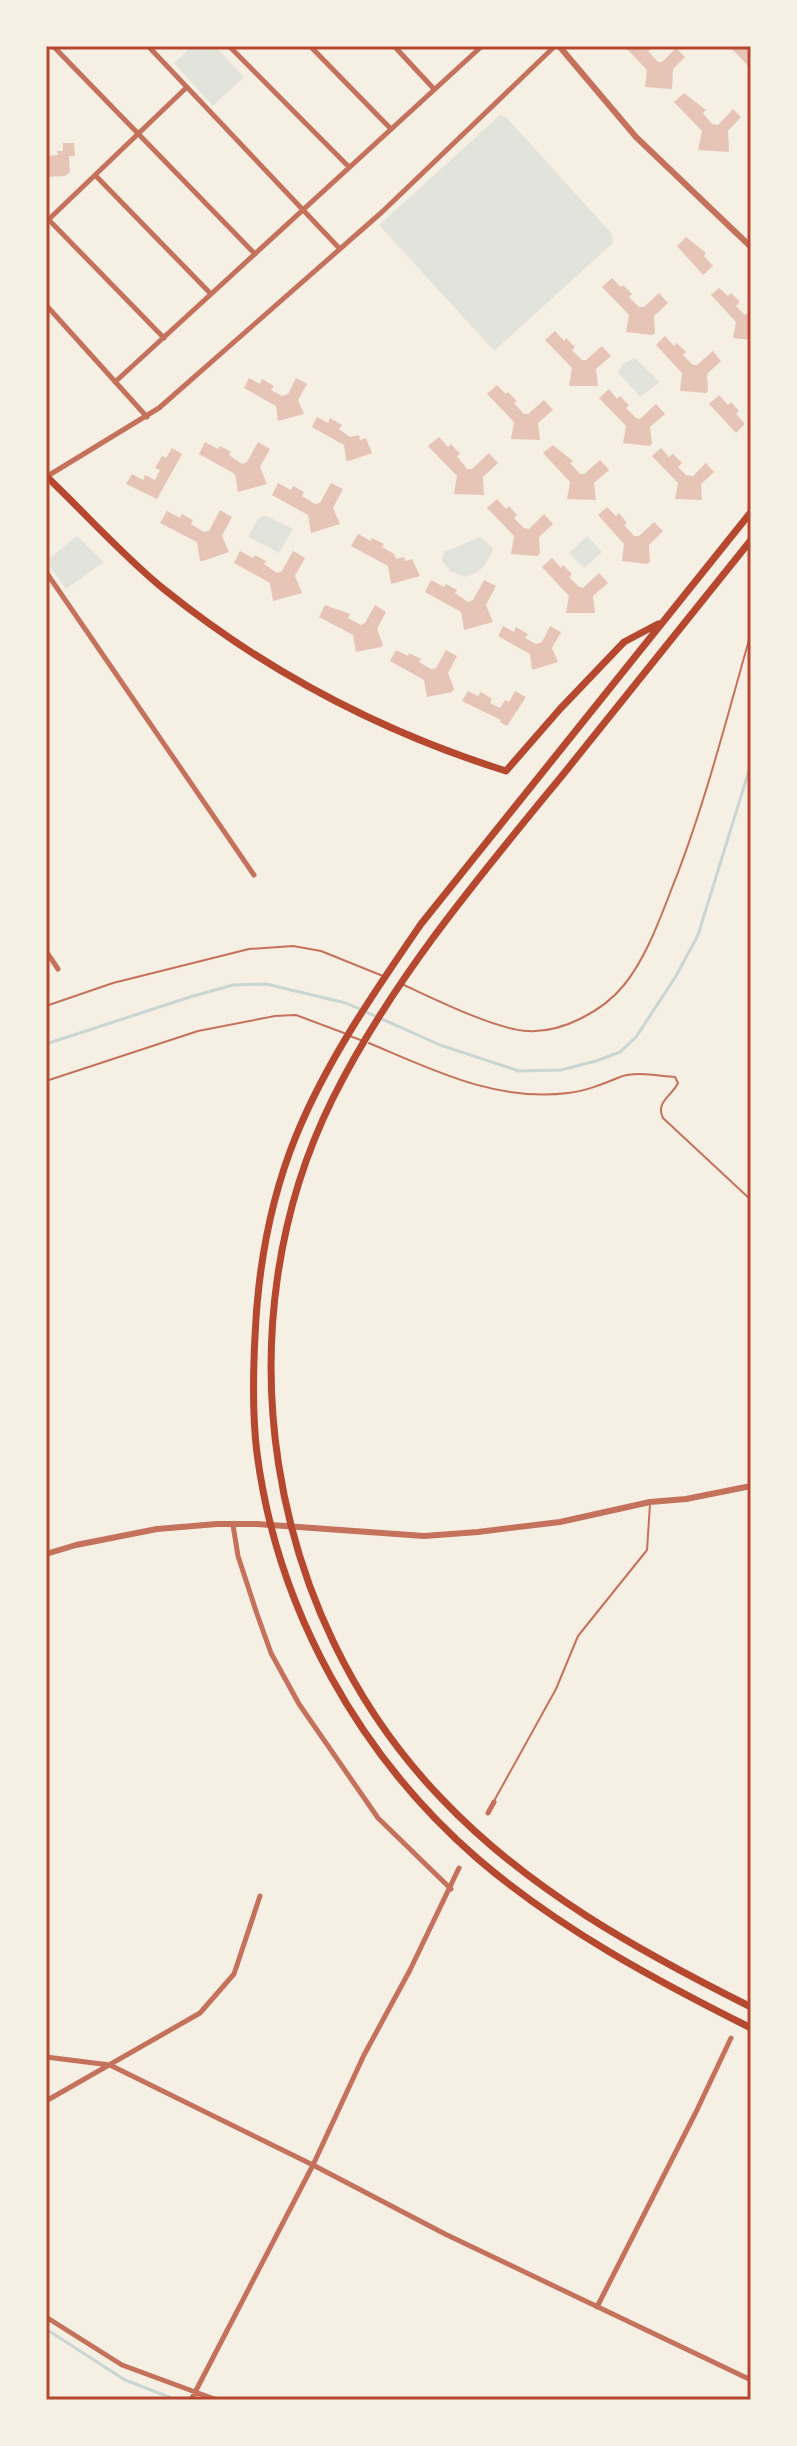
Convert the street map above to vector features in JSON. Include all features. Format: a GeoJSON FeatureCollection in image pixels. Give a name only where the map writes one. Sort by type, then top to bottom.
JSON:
{"type":"FeatureCollection","features":[{"type":"Feature","properties":{"kind":"main road"},"geometry":{"type":"LineString","coordinates":[[46,476],[164,589],[276,668],[351,711],[425,744],[506,771],[624,642],[663,621]]}},
{"type":"Feature","properties":{"kind":"main road"},"geometry":{"type":"LineString","coordinates":[[751,512],[421,924],[372,995],[317,1090],[280,1182],[261,1267],[253,1411],[264,1494],[290,1588],[323,1664],[384,1759],[444,1828],[513,1887],[585,1937],[646,1974],[751,2028]]}},
{"type":"Feature","properties":{"kind":"main road"},"geometry":{"type":"LineString","coordinates":[[751,540],[438,931],[389,1002],[334,1097],[296,1189],[277,1274],[270,1364],[271,1419],[283,1496],[296,1545],[327,1628],[359,1690],[403,1753],[440,1797],[499,1853],[570,1906],[671,1966],[751,2007]]}},
{"type":"Feature","properties":{"kind":"street"},"geometry":{"type":"LineString","coordinates":[[53,46],[255,254]]}},
{"type":"Feature","properties":{"kind":"street"},"geometry":{"type":"LineString","coordinates":[[148,46],[340,249]]}},
{"type":"Feature","properties":{"kind":"street"},"geometry":{"type":"LineString","coordinates":[[229,46],[349,167]]}},
{"type":"Feature","properties":{"kind":"street"},"geometry":{"type":"LineString","coordinates":[[310,46],[391,129]]}},
{"type":"Feature","properties":{"kind":"street"},"geometry":{"type":"LineString","coordinates":[[394,46],[434,89]]}},
{"type":"Feature","properties":{"kind":"street"},"geometry":{"type":"LineString","coordinates":[[46,476],[147,417],[382,212],[557,46],[636,137],[751,247]]}},
{"type":"Feature","properties":{"kind":"street"},"geometry":{"type":"LineString","coordinates":[[115,382],[480,47]]}},
{"type":"Feature","properties":{"kind":"street"},"geometry":{"type":"LineString","coordinates":[[164,338],[47,220],[187,87]]}},
{"type":"Feature","properties":{"kind":"street"},"geometry":{"type":"LineString","coordinates":[[95,175],[211,294]]}},
{"type":"Feature","properties":{"kind":"street"},"geometry":{"type":"LineString","coordinates":[[46,305],[147,417]]}},
{"type":"Feature","properties":{"kind":"street"},"geometry":{"type":"LineString","coordinates":[[46,572],[254,875]]}},
{"type":"Feature","properties":{"kind":"street"},"geometry":{"type":"LineString","coordinates":[[46,951],[58,969]]}},
{"type":"Feature","properties":{"kind":"street"},"geometry":{"type":"LineString","coordinates":[[46,1554],[157,1529],[217,1524],[424,1536],[560,1522],[650,1502],[686,1499],[751,1486]]}},
{"type":"Feature","properties":{"kind":"street"},"geometry":{"type":"LineString","coordinates":[[233,1525],[238,1556],[271,1653],[299,1704],[378,1818],[451,1889]]}},
{"type":"Feature","properties":{"kind":"street"},"geometry":{"type":"LineString","coordinates":[[488,1813],[494,1802]]}},
{"type":"Feature","properties":{"kind":"street"},"geometry":{"type":"LineString","coordinates":[[191,2400],[313,2165],[364,2055],[459,1868]]}},
{"type":"Feature","properties":{"kind":"street"},"geometry":{"type":"LineString","coordinates":[[46,2101],[200,2013],[220,1994],[234,1974],[260,1896]]}},
{"type":"Feature","properties":{"kind":"street"},"geometry":{"type":"LineString","coordinates":[[597,2307],[731,2038]]}},
{"type":"Feature","properties":{"kind":"street"},"geometry":{"type":"LineString","coordinates":[[46,2057],[110,2065],[445,2234],[751,2380]]}},
{"type":"Feature","properties":{"kind":"street"},"geometry":{"type":"LineString","coordinates":[[46,2317],[122,2365],[217,2400]]}},
{"type":"Feature","properties":{"kind":"lane"},"geometry":{"type":"LineString","coordinates":[[46,1006],[113,983],[189,963],[249,949],[293,946],[321,951],[352,962],[447,1005],[527,1031],[568,1024],[593,1011],[609,1001],[624,985],[641,959],[660,917],[688,848],[751,633]]}},
{"type":"Feature","properties":{"kind":"lane"},"geometry":{"type":"LineString","coordinates":[[46,1081],[198,1031],[296,1015],[417,1063],[504,1093],[536,1096],[570,1093],[639,1074],[675,1077],[678,1083],[675,1090],[661,1104],[663,1118],[751,1200]]}},
{"type":"Feature","properties":{"kind":"lane"},"geometry":{"type":"LineString","coordinates":[[494,1802],[556,1689],[578,1636],[647,1550],[650,1502]]}},
{"type":"Feature","properties":{"kind":"shaded area"},"geometry":{"type":"Polygon","coordinates":[[[192,46],[215,46],[244,77],[213,106],[174,63],[192,46]]]}},
{"type":"Feature","properties":{"kind":"shaded area"},"geometry":{"type":"Polygon","coordinates":[[[500,115],[506,117],[612,234],[613,243],[494,351],[379,225],[500,115]]]}},
{"type":"Feature","properties":{"kind":"shaded area"},"geometry":{"type":"Polygon","coordinates":[[[635,358],[660,382],[640,397],[618,372],[623,364],[635,358]]]}},
{"type":"Feature","properties":{"kind":"shaded area"},"geometry":{"type":"Polygon","coordinates":[[[265,515],[293,529],[279,553],[248,537],[258,519],[265,515]]]}},
{"type":"Feature","properties":{"kind":"shaded area"},"geometry":{"type":"Polygon","coordinates":[[[77,536],[104,562],[66,589],[46,561],[77,536]]]}},
{"type":"Feature","properties":{"kind":"shaded area"},"geometry":{"type":"Polygon","coordinates":[[[587,536],[602,552],[584,568],[569,553],[587,536]]]}},
{"type":"Feature","properties":{"kind":"shaded area"},"geometry":{"type":"Polygon","coordinates":[[[480,537],[493,548],[483,567],[464,577],[450,571],[442,561],[444,552],[480,537]]]}},
{"type":"Feature","properties":{"kind":"building"},"geometry":{"type":"Polygon","coordinates":[[[624,46],[648,46],[651,49],[648,51],[658,62],[662,62],[676,48],[685,57],[673,69],[672,89],[645,87],[647,70],[624,46]]]}},
{"type":"Feature","properties":{"kind":"building"},"geometry":{"type":"Polygon","coordinates":[[[748,46],[751,49],[751,69],[731,48],[748,46]]]}},
{"type":"Feature","properties":{"kind":"building"},"geometry":{"type":"Polygon","coordinates":[[[684,93],[706,110],[703,113],[712,124],[718,125],[733,109],[741,117],[728,131],[729,152],[698,150],[702,131],[674,102],[684,93]]]}},
{"type":"Feature","properties":{"kind":"building"},"geometry":{"type":"Polygon","coordinates":[[[63,143],[74,143],[75,156],[69,156],[70,172],[65,176],[46,177],[46,156],[58,155],[57,151],[63,151],[63,143]]]}},
{"type":"Feature","properties":{"kind":"building"},"geometry":{"type":"Polygon","coordinates":[[[686,237],[706,253],[704,256],[713,266],[703,275],[677,246],[686,237]]]}},
{"type":"Feature","properties":{"kind":"building"},"geometry":{"type":"Polygon","coordinates":[[[612,278],[632,294],[629,297],[639,307],[644,307],[659,293],[668,303],[654,316],[655,333],[626,332],[629,315],[602,287],[612,278]]]}},
{"type":"Feature","properties":{"kind":"building"},"geometry":{"type":"Polygon","coordinates":[[[719,288],[728,296],[731,293],[740,302],[736,306],[744,314],[751,315],[751,340],[733,338],[736,322],[711,295],[719,288]]]}},
{"type":"Feature","properties":{"kind":"building"},"geometry":{"type":"Polygon","coordinates":[[[555,331],[575,347],[572,350],[582,360],[602,346],[611,356],[596,369],[598,386],[569,386],[572,368],[545,340],[555,331]]]}},
{"type":"Feature","properties":{"kind":"building"},"geometry":{"type":"Polygon","coordinates":[[[665,336],[674,346],[677,343],[686,352],[683,355],[693,365],[713,351],[721,361],[707,374],[706,393],[680,391],[682,373],[656,345],[665,336]]]}},
{"type":"Feature","properties":{"kind":"building"},"geometry":{"type":"Polygon","coordinates":[[[249,378],[260,384],[262,379],[274,386],[271,390],[282,396],[288,394],[296,378],[307,384],[298,400],[304,414],[278,421],[276,406],[244,388],[249,378]]]}},
{"type":"Feature","properties":{"kind":"building"},"geometry":{"type":"Polygon","coordinates":[[[497,385],[517,401],[514,403],[524,414],[544,400],[553,410],[538,423],[540,440],[511,439],[514,422],[487,394],[497,385]]]}},
{"type":"Feature","properties":{"kind":"building"},"geometry":{"type":"Polygon","coordinates":[[[609,389],[617,399],[620,396],[629,405],[626,408],[636,418],[640,419],[656,404],[665,414],[650,427],[652,444],[623,443],[626,426],[599,398],[609,389]]]}},
{"type":"Feature","properties":{"kind":"building"},"geometry":{"type":"Polygon","coordinates":[[[719,395],[728,405],[731,402],[745,424],[736,433],[709,404],[719,395]]]}},
{"type":"Feature","properties":{"kind":"building"},"geometry":{"type":"Polygon","coordinates":[[[317,417],[328,423],[330,418],[342,425],[339,429],[350,437],[359,435],[360,440],[366,438],[372,453],[346,460],[344,445],[312,427],[317,417]]]}},
{"type":"Feature","properties":{"kind":"building"},"geometry":{"type":"Polygon","coordinates":[[[439,437],[460,454],[457,456],[467,469],[472,469],[489,453],[498,463],[483,477],[484,495],[454,494],[457,476],[428,446],[439,437]]]}},
{"type":"Feature","properties":{"kind":"building"},"geometry":{"type":"Polygon","coordinates":[[[205,442],[231,452],[229,455],[242,464],[247,462],[258,442],[270,449],[260,467],[267,484],[238,492],[235,474],[199,454],[205,442]]]}},
{"type":"Feature","properties":{"kind":"building"},"geometry":{"type":"Polygon","coordinates":[[[553,445],[573,461],[570,463],[580,474],[600,460],[609,470],[594,483],[596,500],[567,499],[570,482],[543,453],[553,445]]]}},
{"type":"Feature","properties":{"kind":"building"},"geometry":{"type":"Polygon","coordinates":[[[172,448],[182,454],[157,499],[126,484],[132,474],[143,480],[145,475],[155,480],[160,470],[155,468],[162,456],[166,458],[172,448]]]}},
{"type":"Feature","properties":{"kind":"building"},"geometry":{"type":"Polygon","coordinates":[[[661,448],[669,457],[673,454],[682,463],[678,467],[686,475],[693,476],[706,463],[714,472],[701,484],[702,500],[675,499],[678,483],[652,456],[661,448]]]}},
{"type":"Feature","properties":{"kind":"building"},"geometry":{"type":"Polygon","coordinates":[[[278,483],[304,492],[302,496],[315,504],[320,503],[331,483],[343,489],[333,508],[340,524],[311,533],[308,515],[272,495],[278,483]]]}},
{"type":"Feature","properties":{"kind":"building"},"geometry":{"type":"Polygon","coordinates":[[[497,499],[506,509],[509,506],[517,515],[514,518],[524,528],[529,529],[544,514],[553,524],[539,537],[540,554],[511,554],[514,536],[487,508],[497,499]]]}},
{"type":"Feature","properties":{"kind":"building"},"geometry":{"type":"Polygon","coordinates":[[[607,507],[616,516],[619,513],[634,536],[639,536],[654,522],[663,531],[649,545],[650,562],[622,561],[624,544],[598,515],[607,507]]]}},
{"type":"Feature","properties":{"kind":"building"},"geometry":{"type":"Polygon","coordinates":[[[220,510],[232,517],[222,536],[229,552],[203,561],[200,561],[197,542],[160,523],[167,511],[180,518],[182,514],[193,520],[191,524],[204,532],[209,531],[220,510]]]}},
{"type":"Feature","properties":{"kind":"building"},"geometry":{"type":"Polygon","coordinates":[[[358,534],[384,544],[382,547],[394,554],[396,559],[412,559],[420,576],[391,584],[388,566],[351,546],[358,534]]]}},
{"type":"Feature","properties":{"kind":"building"},"geometry":{"type":"Polygon","coordinates":[[[240,551],[266,561],[264,564],[277,573],[282,571],[293,551],[305,558],[295,576],[302,593],[273,601],[270,583],[234,563],[240,551]]]}},
{"type":"Feature","properties":{"kind":"building"},"geometry":{"type":"Polygon","coordinates":[[[552,558],[572,574],[569,577],[579,587],[583,588],[599,573],[608,583],[593,596],[595,613],[566,613],[569,596],[542,567],[552,558]]]}},
{"type":"Feature","properties":{"kind":"building"},"geometry":{"type":"Polygon","coordinates":[[[431,580],[457,590],[455,593],[468,602],[473,600],[484,580],[496,586],[486,605],[493,622],[464,630],[461,612],[425,592],[431,580]]]}},
{"type":"Feature","properties":{"kind":"building"},"geometry":{"type":"Polygon","coordinates":[[[325,605],[350,614],[348,618],[361,625],[375,605],[386,612],[377,629],[383,645],[356,652],[353,635],[319,617],[325,605]]]}},
{"type":"Feature","properties":{"kind":"building"},"geometry":{"type":"Polygon","coordinates":[[[503,626],[514,632],[516,627],[528,634],[525,638],[536,644],[542,642],[550,626],[561,632],[552,648],[558,662],[532,670],[530,654],[498,636],[503,626]]]}},
{"type":"Feature","properties":{"kind":"building"},"geometry":{"type":"Polygon","coordinates":[[[396,650],[421,659],[419,662],[431,669],[436,668],[446,650],[457,656],[448,673],[454,689],[452,692],[427,697],[424,680],[390,661],[396,650]]]}},
{"type":"Feature","properties":{"kind":"building"},"geometry":{"type":"Polygon","coordinates":[[[468,691],[478,696],[481,692],[492,699],[490,703],[500,708],[505,700],[509,702],[515,691],[526,697],[507,726],[462,701],[468,691]]]}},
{"type":"Feature","properties":{"kind":"waterway"},"geometry":{"type":"LineString","coordinates":[[46,1044],[233,985],[266,984],[346,1003],[440,1045],[519,1071],[561,1070],[620,1052],[636,1037],[676,976],[698,935],[751,764]]}},
{"type":"Feature","properties":{"kind":"waterway"},"geometry":{"type":"LineString","coordinates":[[46,2329],[125,2380],[177,2400]]}}]}
